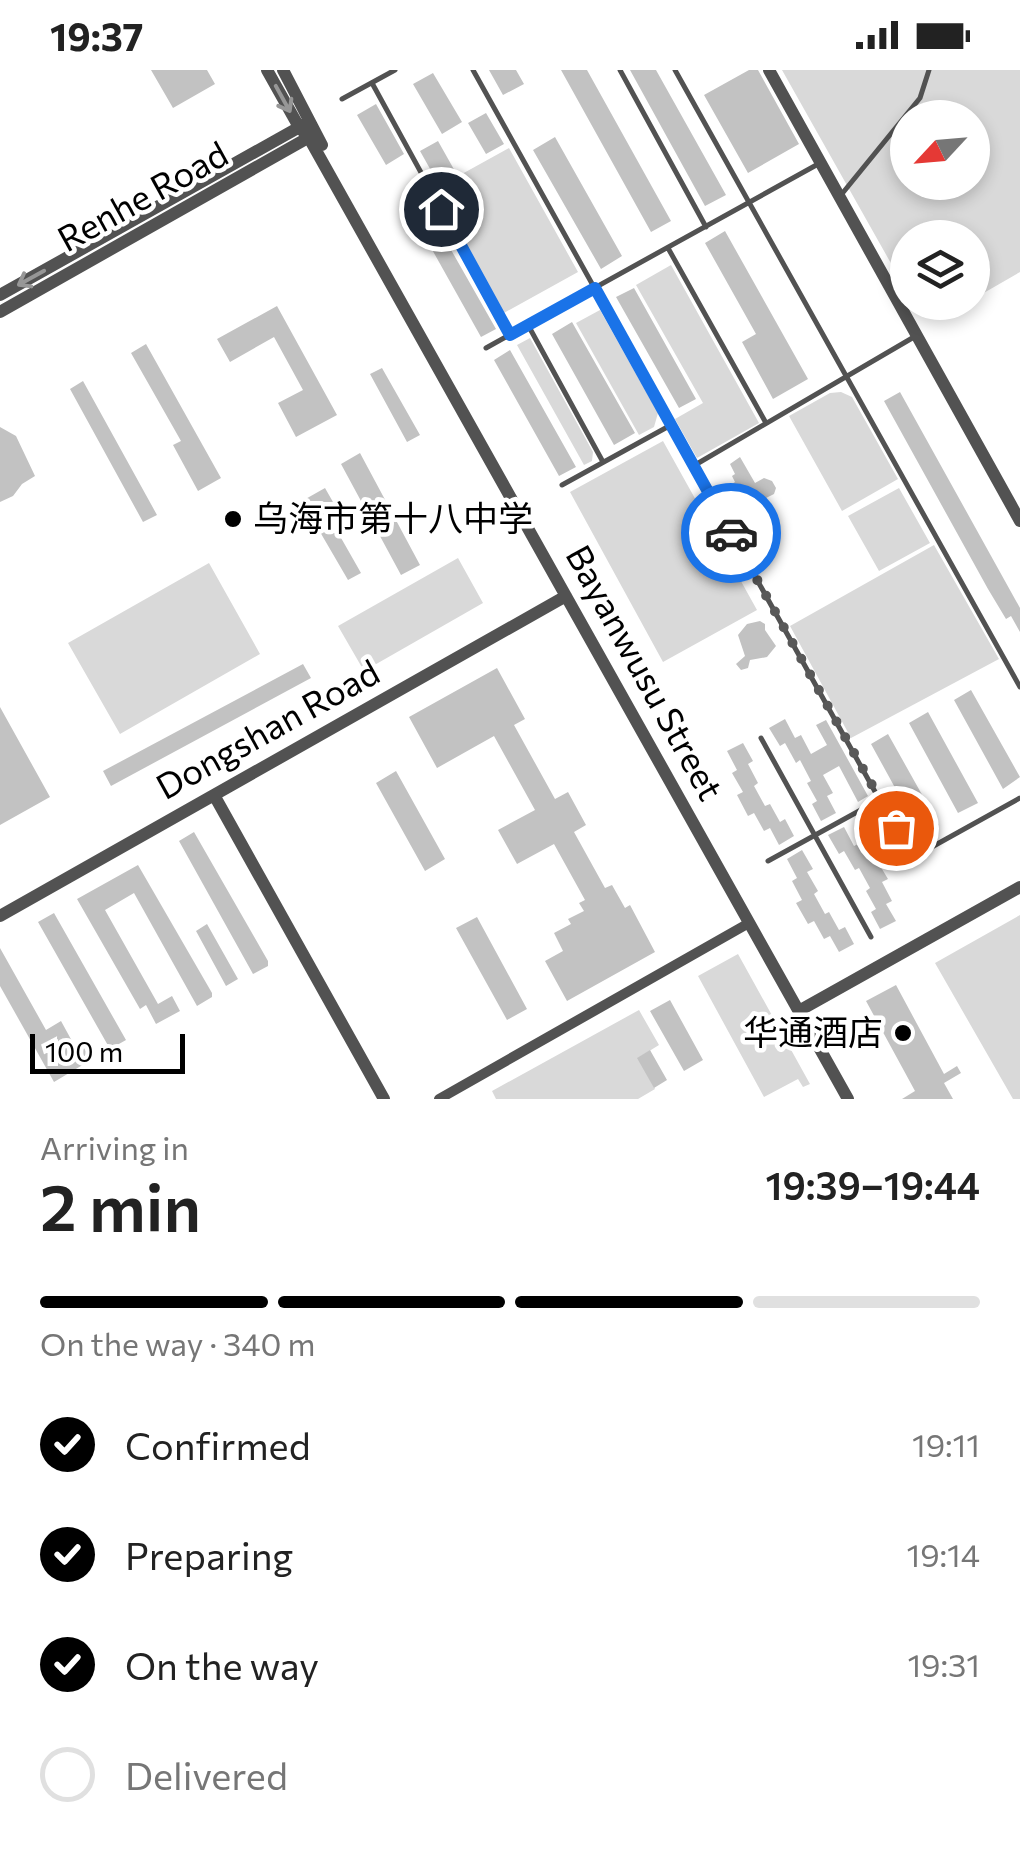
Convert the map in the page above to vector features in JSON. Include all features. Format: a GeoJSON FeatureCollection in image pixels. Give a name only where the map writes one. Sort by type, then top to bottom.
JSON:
{"type":"FeatureCollection","features":[{"type":"Feature","properties":{"kind":"street","name":"Bayanwusu Street"},"geometry":{"type":"LineString","coordinates":[[267,70],[309,130],[804,1008],[851,1099]]}},
{"type":"Feature","properties":{"kind":"street","name":"Bayanwusu Street"},"geometry":{"type":"LineString","coordinates":[[283,70],[309,130],[566,596],[851,1099]]}},
{"type":"Feature","properties":{"kind":"street"},"geometry":{"type":"LineString","coordinates":[[769,70],[1020,521]]}},
{"type":"Feature","properties":{"kind":"street","name":"Renhe Road"},"geometry":{"type":"LineString","coordinates":[[0,295],[309,130]]}},
{"type":"Feature","properties":{"kind":"street","name":"Renhe Road"},"geometry":{"type":"LineString","coordinates":[[0,312],[309,130]]}},
{"type":"Feature","properties":{"kind":"street","name":"Dongshan Road"},"geometry":{"type":"LineString","coordinates":[[0,916],[566,596]]}},
{"type":"Feature","properties":{"kind":"street"},"geometry":{"type":"LineString","coordinates":[[214,795],[384,1099]]}},
{"type":"Feature","properties":{"kind":"street"},"geometry":{"type":"LineString","coordinates":[[804,1008],[1020,888]]}},
{"type":"Feature","properties":{"kind":"street"},"geometry":{"type":"LineString","coordinates":[[438,1099],[750,923]]}},
{"type":"Feature","properties":{"kind":"lane"},"geometry":{"type":"LineString","coordinates":[[342,99],[396,70]]}},
{"type":"Feature","properties":{"kind":"lane"},"geometry":{"type":"LineString","coordinates":[[474,70],[912,858],[1020,798]]}},
{"type":"Feature","properties":{"kind":"lane"},"geometry":{"type":"LineString","coordinates":[[620,70],[706,227]]}},
{"type":"Feature","properties":{"kind":"lane"},"geometry":{"type":"LineString","coordinates":[[675,70],[1020,687]]}},
{"type":"Feature","properties":{"kind":"lane"},"geometry":{"type":"LineString","coordinates":[[839,197],[920,98],[929,70]]}},
{"type":"Feature","properties":{"kind":"lane"},"geometry":{"type":"LineString","coordinates":[[372,83],[510,335]]}},
{"type":"Feature","properties":{"kind":"lane"},"geometry":{"type":"LineString","coordinates":[[486,348],[820,163]]}},
{"type":"Feature","properties":{"kind":"lane"},"geometry":{"type":"LineString","coordinates":[[668,248],[766,423]]}},
{"type":"Feature","properties":{"kind":"lane"},"geometry":{"type":"LineString","coordinates":[[528,325],[603,462]]}},
{"type":"Feature","properties":{"kind":"lane"},"geometry":{"type":"LineString","coordinates":[[694,465],[917,336]]}},
{"type":"Feature","properties":{"kind":"lane"},"geometry":{"type":"LineString","coordinates":[[562,485],[671,425]]}},
{"type":"Feature","properties":{"kind":"lane"},"geometry":{"type":"LineString","coordinates":[[761,738],[871,937]]}},
{"type":"Feature","properties":{"kind":"lane"},"geometry":{"type":"LineString","coordinates":[[768,862],[879,800]]}},
{"type":"Feature","properties":{"kind":"shaded area"},"geometry":{"type":"Polygon","coordinates":[[[782,70],[1020,70],[1020,272],[990,289],[990,220],[890,220],[890,262],[782,70]]]}},
{"type":"Feature","properties":{"kind":"shaded area"},"geometry":{"type":"Polygon","coordinates":[[[509,148],[578,272],[502,314],[433,190],[509,148]]]}},
{"type":"Feature","properties":{"kind":"shaded area"},"geometry":{"type":"Polygon","coordinates":[[[671,265],[759,423],[697,458],[675,419],[703,403],[636,285],[671,265]]]}},
{"type":"Feature","properties":{"kind":"shaded area"},"geometry":{"type":"Polygon","coordinates":[[[600,310],[658,413],[654,427],[639,435],[576,323],[600,310]]]}},
{"type":"Feature","properties":{"kind":"shaded area"},"geometry":{"type":"Polygon","coordinates":[[[530,338],[593,452],[592,461],[584,465],[517,345],[530,338]]]}},
{"type":"Feature","properties":{"kind":"shaded area"},"geometry":{"type":"Polygon","coordinates":[[[830,393],[852,397],[898,479],[842,511],[789,416],[830,393]]]}},
{"type":"Feature","properties":{"kind":"shaded area"},"geometry":{"type":"Polygon","coordinates":[[[663,441],[757,610],[663,662],[570,492],[663,441]]]}},
{"type":"Feature","properties":{"kind":"shaded area"},"geometry":{"type":"Polygon","coordinates":[[[899,488],[930,543],[879,571],[848,516],[899,488]]]}},
{"type":"Feature","properties":{"kind":"shaded area"},"geometry":{"type":"Polygon","coordinates":[[[934,545],[999,659],[851,738],[790,626],[934,545]]]}},
{"type":"Feature","properties":{"kind":"shaded area"},"geometry":{"type":"Polygon","coordinates":[[[458,558],[483,603],[364,671],[338,626],[458,558]]]}},
{"type":"Feature","properties":{"kind":"shaded area"},"geometry":{"type":"Polygon","coordinates":[[[209,563],[260,654],[120,734],[68,643],[209,563]]]}},
{"type":"Feature","properties":{"kind":"shaded area"},"geometry":{"type":"Polygon","coordinates":[[[1020,915],[1020,1099],[1013,1099],[935,963],[1020,915]]]}},
{"type":"Feature","properties":{"kind":"shaded area"},"geometry":{"type":"Polygon","coordinates":[[[738,954],[810,1084],[803,1087],[798,1079],[764,1097],[698,976],[738,954]]]}},
{"type":"Feature","properties":{"kind":"shaded area"},"geometry":{"type":"Polygon","coordinates":[[[639,1010],[659,1045],[638,1058],[655,1089],[638,1099],[496,1099],[492,1091],[639,1010]]]}},
{"type":"Feature","properties":{"kind":"building"},"geometry":{"type":"Polygon","coordinates":[[[151,70],[207,70],[215,84],[173,108],[151,70]]]}},
{"type":"Feature","properties":{"kind":"building"},"geometry":{"type":"Polygon","coordinates":[[[489,70],[516,70],[524,84],[503,95],[489,70]]]}},
{"type":"Feature","properties":{"kind":"building"},"geometry":{"type":"Polygon","coordinates":[[[561,70],[587,70],[671,221],[651,232],[561,70]]]}},
{"type":"Feature","properties":{"kind":"building"},"geometry":{"type":"Polygon","coordinates":[[[630,70],[656,70],[726,195],[705,206],[630,70]]]}},
{"type":"Feature","properties":{"kind":"building"},"geometry":{"type":"Polygon","coordinates":[[[749,70],[758,70],[799,144],[748,173],[704,95],[749,70]]]}},
{"type":"Feature","properties":{"kind":"building"},"geometry":{"type":"Polygon","coordinates":[[[433,73],[462,122],[442,134],[413,84],[433,73]]]}},
{"type":"Feature","properties":{"kind":"building"},"geometry":{"type":"Polygon","coordinates":[[[376,104],[404,154],[386,165],[357,115],[376,104]]]}},
{"type":"Feature","properties":{"kind":"building"},"geometry":{"type":"Polygon","coordinates":[[[486,113],[504,144],[486,154],[468,123],[486,113]]]}},
{"type":"Feature","properties":{"kind":"building"},"geometry":{"type":"Polygon","coordinates":[[[555,137],[622,256],[601,269],[533,150],[555,137]]]}},
{"type":"Feature","properties":{"kind":"building"},"geometry":{"type":"Polygon","coordinates":[[[438,141],[456,173],[438,183],[420,151],[438,141]]]}},
{"type":"Feature","properties":{"kind":"building"},"geometry":{"type":"Polygon","coordinates":[[[425,204],[496,329],[481,337],[411,212],[425,204]]]}},
{"type":"Feature","properties":{"kind":"building"},"geometry":{"type":"Polygon","coordinates":[[[725,231],[808,379],[773,399],[742,342],[756,334],[705,243],[725,231]]]}},
{"type":"Feature","properties":{"kind":"building"},"geometry":{"type":"Polygon","coordinates":[[[634,288],[696,399],[679,408],[616,297],[634,288]]]}},
{"type":"Feature","properties":{"kind":"building"},"geometry":{"type":"Polygon","coordinates":[[[277,306],[337,415],[296,437],[278,403],[303,390],[274,337],[230,362],[217,339],[277,306]]]}},
{"type":"Feature","properties":{"kind":"building"},"geometry":{"type":"Polygon","coordinates":[[[572,322],[635,433],[614,445],[552,334],[572,322]]]}},
{"type":"Feature","properties":{"kind":"building"},"geometry":{"type":"Polygon","coordinates":[[[146,344],[221,478],[198,491],[173,445],[181,441],[131,353],[146,344]]]}},
{"type":"Feature","properties":{"kind":"building"},"geometry":{"type":"Polygon","coordinates":[[[510,350],[576,467],[559,476],[494,360],[510,350]]]}},
{"type":"Feature","properties":{"kind":"building"},"geometry":{"type":"Polygon","coordinates":[[[382,368],[420,435],[407,442],[370,374],[382,368]]]}},
{"type":"Feature","properties":{"kind":"building"},"geometry":{"type":"Polygon","coordinates":[[[83,381],[157,515],[143,522],[70,389],[83,381]]]}},
{"type":"Feature","properties":{"kind":"building"},"geometry":{"type":"Polygon","coordinates":[[[900,392],[1020,608],[1020,632],[1011,616],[1006,619],[988,589],[884,401],[900,392]]]}},
{"type":"Feature","properties":{"kind":"building"},"geometry":{"type":"Polygon","coordinates":[[[0,427],[16,436],[35,476],[0,502],[0,427]]]}},
{"type":"Feature","properties":{"kind":"building"},"geometry":{"type":"Polygon","coordinates":[[[360,453],[420,565],[401,575],[341,464],[360,453]]]}},
{"type":"Feature","properties":{"kind":"building"},"geometry":{"type":"Polygon","coordinates":[[[740,457],[755,483],[764,478],[776,488],[774,494],[764,499],[777,522],[747,539],[727,505],[731,503],[726,496],[730,494],[727,487],[735,482],[730,464],[740,457]]]}},
{"type":"Feature","properties":{"kind":"building"},"geometry":{"type":"Polygon","coordinates":[[[325,488],[333,502],[324,508],[361,573],[348,580],[302,501],[325,488]]]}},
{"type":"Feature","properties":{"kind":"building"},"geometry":{"type":"Polygon","coordinates":[[[760,621],[776,646],[767,657],[750,660],[748,668],[741,670],[736,664],[745,656],[738,635],[747,624],[760,621]]]}},
{"type":"Feature","properties":{"kind":"building"},"geometry":{"type":"Polygon","coordinates":[[[303,664],[311,678],[111,786],[103,771],[303,664]]]}},
{"type":"Feature","properties":{"kind":"building"},"geometry":{"type":"Polygon","coordinates":[[[497,668],[525,719],[514,725],[555,799],[568,792],[586,825],[574,832],[605,888],[612,885],[625,908],[630,905],[655,952],[567,1001],[545,961],[563,951],[554,933],[571,924],[568,919],[584,911],[579,903],[585,900],[554,844],[517,864],[498,830],[535,810],[494,736],[437,768],[409,717],[497,668]]]}},
{"type":"Feature","properties":{"kind":"building"},"geometry":{"type":"Polygon","coordinates":[[[971,690],[1020,777],[1003,789],[954,700],[971,690]]]}},
{"type":"Feature","properties":{"kind":"building"},"geometry":{"type":"Polygon","coordinates":[[[0,707],[50,797],[0,825],[0,707]]]}},
{"type":"Feature","properties":{"kind":"building"},"geometry":{"type":"Polygon","coordinates":[[[928,712],[978,803],[958,813],[909,723],[928,712]]]}},
{"type":"Feature","properties":{"kind":"building"},"geometry":{"type":"Polygon","coordinates":[[[785,719],[795,738],[801,735],[811,754],[827,745],[816,725],[826,720],[868,796],[858,802],[839,766],[823,775],[833,793],[827,796],[836,813],[821,821],[812,804],[817,801],[807,783],[811,781],[800,760],[796,763],[785,743],[780,746],[769,728],[785,719]]]}},
{"type":"Feature","properties":{"kind":"building"},"geometry":{"type":"Polygon","coordinates":[[[888,734],[939,825],[921,835],[871,744],[888,734]]]}},
{"type":"Feature","properties":{"kind":"building"},"geometry":{"type":"Polygon","coordinates":[[[743,743],[753,761],[748,764],[758,783],[754,786],[765,806],[770,804],[780,822],[785,819],[794,836],[779,845],[770,828],[764,831],[754,813],[748,816],[737,795],[743,792],[732,773],[737,770],[727,751],[743,743]]]}},
{"type":"Feature","properties":{"kind":"building"},"geometry":{"type":"Polygon","coordinates":[[[396,771],[445,859],[425,871],[376,783],[396,771]]]}},
{"type":"Feature","properties":{"kind":"building"},"geometry":{"type":"Polygon","coordinates":[[[844,827],[854,846],[860,843],[888,879],[882,882],[892,901],[886,904],[896,921],[880,929],[871,912],[876,909],[866,891],[870,888],[859,868],[855,870],[844,851],[839,854],[828,835],[844,827]]]}},
{"type":"Feature","properties":{"kind":"building"},"geometry":{"type":"Polygon","coordinates":[[[194,832],[268,961],[268,966],[253,974],[179,841],[194,832]]]}},
{"type":"Feature","properties":{"kind":"building"},"geometry":{"type":"Polygon","coordinates":[[[802,850],[813,869],[807,872],[825,914],[829,912],[839,930],[845,927],[854,944],[839,952],[830,936],[824,939],[814,921],[808,924],[796,903],[802,900],[787,859],[802,850]]]}},
{"type":"Feature","properties":{"kind":"building"},"geometry":{"type":"Polygon","coordinates":[[[138,865],[212,993],[212,997],[197,1006],[134,893],[105,910],[158,1004],[172,996],[180,1011],[156,1024],[146,1005],[140,1009],[77,899],[138,865]]]}},
{"type":"Feature","properties":{"kind":"building"},"geometry":{"type":"Polygon","coordinates":[[[54,913],[126,1040],[110,1049],[38,922],[54,913]]]}},
{"type":"Feature","properties":{"kind":"building"},"geometry":{"type":"Polygon","coordinates":[[[477,917],[527,1009],[507,1020],[456,928],[477,917]]]}},
{"type":"Feature","properties":{"kind":"building"},"geometry":{"type":"Polygon","coordinates":[[[207,924],[238,979],[226,986],[196,931],[207,924]]]}},
{"type":"Feature","properties":{"kind":"building"},"geometry":{"type":"Polygon","coordinates":[[[0,948],[46,1030],[61,1021],[78,1052],[84,1048],[91,1060],[54,1082],[0,986],[0,948]]]}},
{"type":"Feature","properties":{"kind":"building","name":"华通酒店"},"geometry":{"type":"Polygon","coordinates":[[[896,985],[944,1074],[957,1066],[961,1073],[944,1083],[953,1099],[902,1099],[915,1091],[866,1001],[896,985]]]}},
{"type":"Feature","properties":{"kind":"building"},"geometry":{"type":"Polygon","coordinates":[[[670,1000],[703,1060],[684,1071],[650,1011],[670,1000]]]}},
{"type":"Feature","properties":{"kind":"building"},"geometry":{"type":"Polygon","coordinates":[[[650,1050],[667,1080],[654,1088],[637,1058],[650,1050]]]}},
{"type":"Feature","properties":{"kind":"way so far"},"geometry":{"type":"LineString","coordinates":[[731,533],[896,828]]}},
{"type":"Feature","properties":{"kind":"place","name":"乌海市第十八中学"},"geometry":{"type":"Point","coordinates":[233,519]}},
{"type":"Feature","properties":{"kind":"place","name":"华通酒店"},"geometry":{"type":"Point","coordinates":[903,1033]}},
{"type":"Feature","properties":{"kind":"route"},"geometry":{"type":"LineString","coordinates":[[441,209],[510,335],[595,288],[731,533]]}}]}
